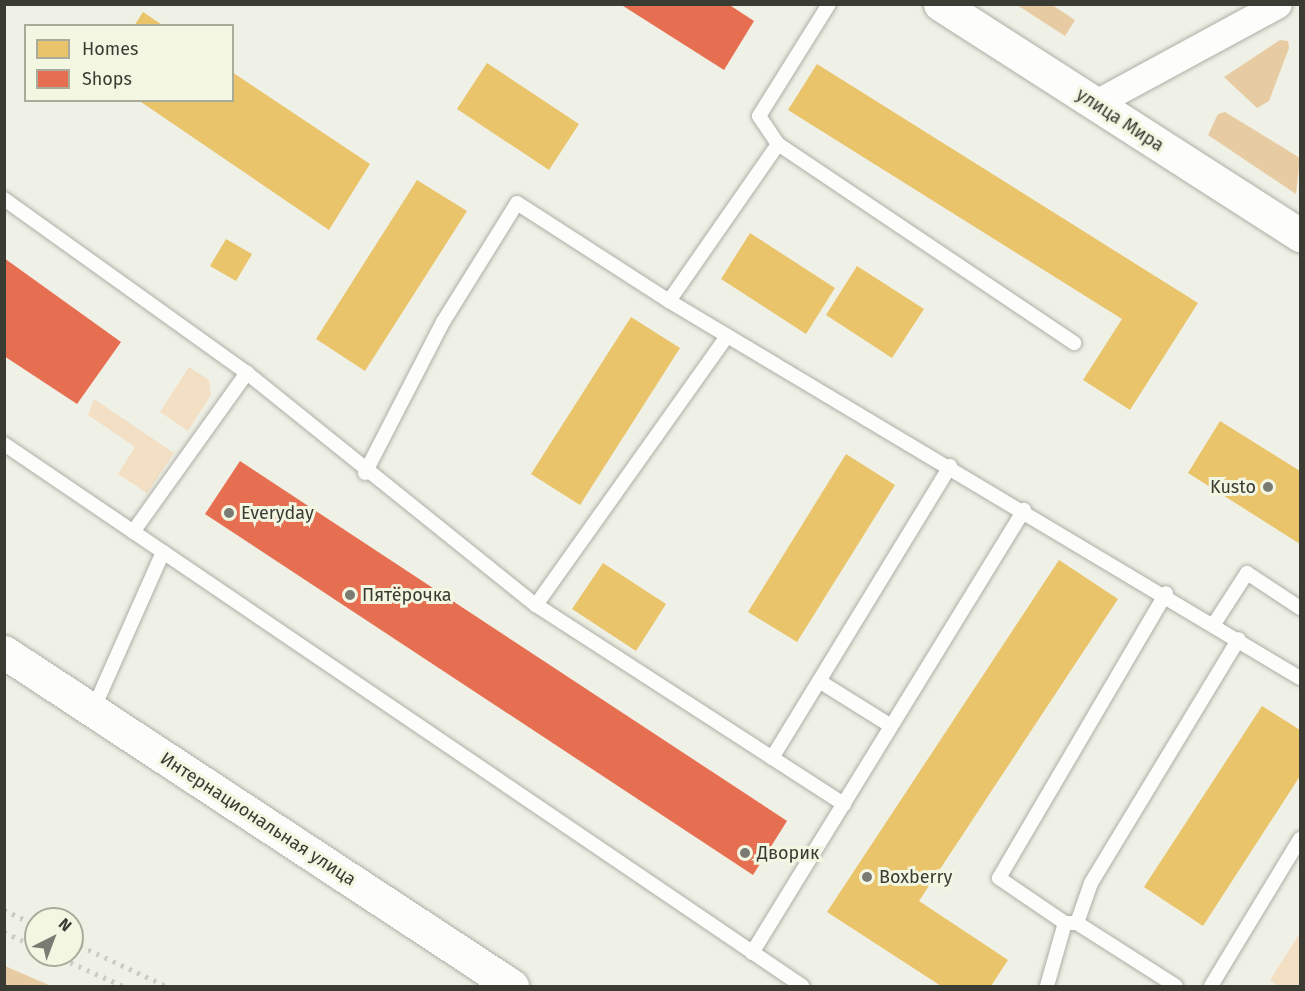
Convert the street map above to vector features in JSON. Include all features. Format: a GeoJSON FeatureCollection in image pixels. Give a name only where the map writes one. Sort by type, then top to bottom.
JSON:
{"type":"FeatureCollection","features":[{"type":"Feature","properties":{"kind":"main road","name":"улица Мира"},"geometry":{"type":"LineString","coordinates":[[940,4],[1300,236]]}},
{"type":"Feature","properties":{"kind":"main road","name":"Интернациональная улица"},"geometry":{"type":"LineString","coordinates":[[4,652],[512,987]]}},
{"type":"Feature","properties":{"kind":"street"},"geometry":{"type":"LineString","coordinates":[[1094,104],[1278,4]]}},
{"type":"Feature","properties":{"kind":"lane"},"geometry":{"type":"LineString","coordinates":[[829,4],[759,116],[778,144],[1074,343]]}},
{"type":"Feature","properties":{"kind":"lane"},"geometry":{"type":"LineString","coordinates":[[669,301],[778,144]]}},
{"type":"Feature","properties":{"kind":"lane"},"geometry":{"type":"LineString","coordinates":[[4,199],[247,373],[365,473],[536,605],[843,804]]}},
{"type":"Feature","properties":{"kind":"lane"},"geometry":{"type":"LineString","coordinates":[[365,473],[443,322],[517,203],[669,301],[1166,593],[1300,678]]}},
{"type":"Feature","properties":{"kind":"lane"},"geometry":{"type":"LineString","coordinates":[[536,605],[727,336]]}},
{"type":"Feature","properties":{"kind":"lane"},"geometry":{"type":"LineString","coordinates":[[133,532],[247,373]]}},
{"type":"Feature","properties":{"kind":"lane"},"geometry":{"type":"LineString","coordinates":[[4,444],[752,953],[794,984]]}},
{"type":"Feature","properties":{"kind":"lane"},"geometry":{"type":"LineString","coordinates":[[772,758],[950,466]]}},
{"type":"Feature","properties":{"kind":"lane"},"geometry":{"type":"LineString","coordinates":[[752,953],[1024,510]]}},
{"type":"Feature","properties":{"kind":"lane"},"geometry":{"type":"LineString","coordinates":[[93,710],[163,552]]}},
{"type":"Feature","properties":{"kind":"lane"},"geometry":{"type":"LineString","coordinates":[[1214,624],[1247,573],[1300,608]]}},
{"type":"Feature","properties":{"kind":"lane"},"geometry":{"type":"LineString","coordinates":[[1166,593],[999,878],[1176,987]]}},
{"type":"Feature","properties":{"kind":"lane"},"geometry":{"type":"LineString","coordinates":[[1047,987],[1071,923],[1091,883],[1239,639]]}},
{"type":"Feature","properties":{"kind":"lane"},"geometry":{"type":"LineString","coordinates":[[819,681],[891,726]]}},
{"type":"Feature","properties":{"kind":"lane"},"geometry":{"type":"LineString","coordinates":[[1211,987],[1300,839]]}},
{"type":"Feature","properties":{"kind":"shaded area"},"geometry":{"type":"Polygon","coordinates":[[[1017,5],[1052,5],[1075,20],[1065,36],[1017,5]]]}},
{"type":"Feature","properties":{"kind":"shaded area"},"geometry":{"type":"Polygon","coordinates":[[[1280,40],[1288,41],[1289,48],[1269,101],[1257,108],[1224,77],[1280,40]]]}},
{"type":"Feature","properties":{"kind":"shaded area"},"geometry":{"type":"Polygon","coordinates":[[[1225,112],[1300,158],[1296,194],[1208,135],[1218,114],[1225,112]]]}},
{"type":"Feature","properties":{"kind":"shaded area"},"geometry":{"type":"Polygon","coordinates":[[[189,367],[209,380],[211,395],[188,431],[160,412],[189,367]]]}},
{"type":"Feature","properties":{"kind":"shaded area"},"geometry":{"type":"Polygon","coordinates":[[[94,399],[174,453],[147,493],[118,474],[135,447],[88,415],[94,399]]]}},
{"type":"Feature","properties":{"kind":"shaded area"},"geometry":{"type":"Polygon","coordinates":[[[1300,933],[1300,986],[1279,986],[1270,980],[1300,933]]]}},
{"type":"Feature","properties":{"kind":"shaded area"},"geometry":{"type":"Polygon","coordinates":[[[5,966],[51,986],[5,986],[5,966]]]}},
{"type":"Feature","properties":{"kind":"building: Homes"},"geometry":{"type":"Polygon","coordinates":[[[143,12],[161,24],[135,24],[143,12]]]}},
{"type":"Feature","properties":{"kind":"building: Homes"},"geometry":{"type":"Polygon","coordinates":[[[487,63],[579,124],[549,170],[457,109],[487,63]]]}},
{"type":"Feature","properties":{"kind":"building: Homes"},"geometry":{"type":"Polygon","coordinates":[[[817,64],[1198,303],[1130,410],[1083,380],[1122,319],[788,110],[817,64]]]}},
{"type":"Feature","properties":{"kind":"building: Homes"},"geometry":{"type":"Polygon","coordinates":[[[234,73],[370,164],[329,230],[141,102],[234,102],[234,73]]]}},
{"type":"Feature","properties":{"kind":"building: Homes"},"geometry":{"type":"Polygon","coordinates":[[[417,180],[467,211],[365,371],[316,339],[417,180]]]}},
{"type":"Feature","properties":{"kind":"building: Homes"},"geometry":{"type":"Polygon","coordinates":[[[750,233],[835,288],[806,334],[721,279],[750,233]]]}},
{"type":"Feature","properties":{"kind":"building: Homes"},"geometry":{"type":"Polygon","coordinates":[[[226,239],[252,254],[236,281],[210,266],[226,239]]]}},
{"type":"Feature","properties":{"kind":"building: Homes"},"geometry":{"type":"Polygon","coordinates":[[[857,266],[924,309],[892,358],[826,315],[857,266]]]}},
{"type":"Feature","properties":{"kind":"building: Homes"},"geometry":{"type":"Polygon","coordinates":[[[631,317],[680,348],[580,505],[531,474],[631,317]]]}},
{"type":"Feature","properties":{"kind":"building: Homes"},"geometry":{"type":"Polygon","coordinates":[[[1220,421],[1300,471],[1300,544],[1188,473],[1220,421]]]}},
{"type":"Feature","properties":{"kind":"building: Homes"},"geometry":{"type":"Polygon","coordinates":[[[846,454],[895,485],[797,642],[748,612],[846,454]]]}},
{"type":"Feature","properties":{"kind":"building: Homes"},"geometry":{"type":"Polygon","coordinates":[[[1059,560],[1118,599],[919,901],[1008,960],[991,986],[941,986],[827,912],[1059,560]]]}},
{"type":"Feature","properties":{"kind":"building: Homes"},"geometry":{"type":"Polygon","coordinates":[[[603,563],[666,604],[636,651],[572,609],[603,563]]]}},
{"type":"Feature","properties":{"kind":"building: Homes"},"geometry":{"type":"Polygon","coordinates":[[[1262,706],[1300,730],[1300,776],[1203,926],[1144,887],[1262,706]]]}},
{"type":"Feature","properties":{"kind":"building: Shops"},"geometry":{"type":"Polygon","coordinates":[[[620,4],[728,4],[754,21],[724,70],[620,4]]]}},
{"type":"Feature","properties":{"kind":"building: Shops"},"geometry":{"type":"Polygon","coordinates":[[[4,258],[121,342],[77,404],[4,356],[4,258]]]}},
{"type":"Feature","properties":{"kind":"building: Shops"},"geometry":{"type":"Polygon","coordinates":[[[240,461],[787,821],[753,875],[205,514],[240,461]]]}},
{"type":"Feature","properties":{"kind":"railway"},"geometry":{"type":"LineString","coordinates":[[4,910],[24,919]]}},
{"type":"Feature","properties":{"kind":"railway"},"geometry":{"type":"LineString","coordinates":[[4,932],[24,941]]}},
{"type":"Feature","properties":{"kind":"railway"},"geometry":{"type":"LineString","coordinates":[[84,948],[166,986]]}},
{"type":"Feature","properties":{"kind":"railway"},"geometry":{"type":"LineString","coordinates":[[81,967],[123,986]]}},
{"type":"Feature","properties":{"kind":"place","name":"Kusto"},"geometry":{"type":"Point","coordinates":[1268,487]}},
{"type":"Feature","properties":{"kind":"place","name":"Everyday"},"geometry":{"type":"Point","coordinates":[229,513]}},
{"type":"Feature","properties":{"kind":"place","name":"Пятёрочка"},"geometry":{"type":"Point","coordinates":[350,595]}},
{"type":"Feature","properties":{"kind":"place","name":"Дворик"},"geometry":{"type":"Point","coordinates":[745,853]}},
{"type":"Feature","properties":{"kind":"place","name":"Boxberry"},"geometry":{"type":"Point","coordinates":[867,877]}}]}
